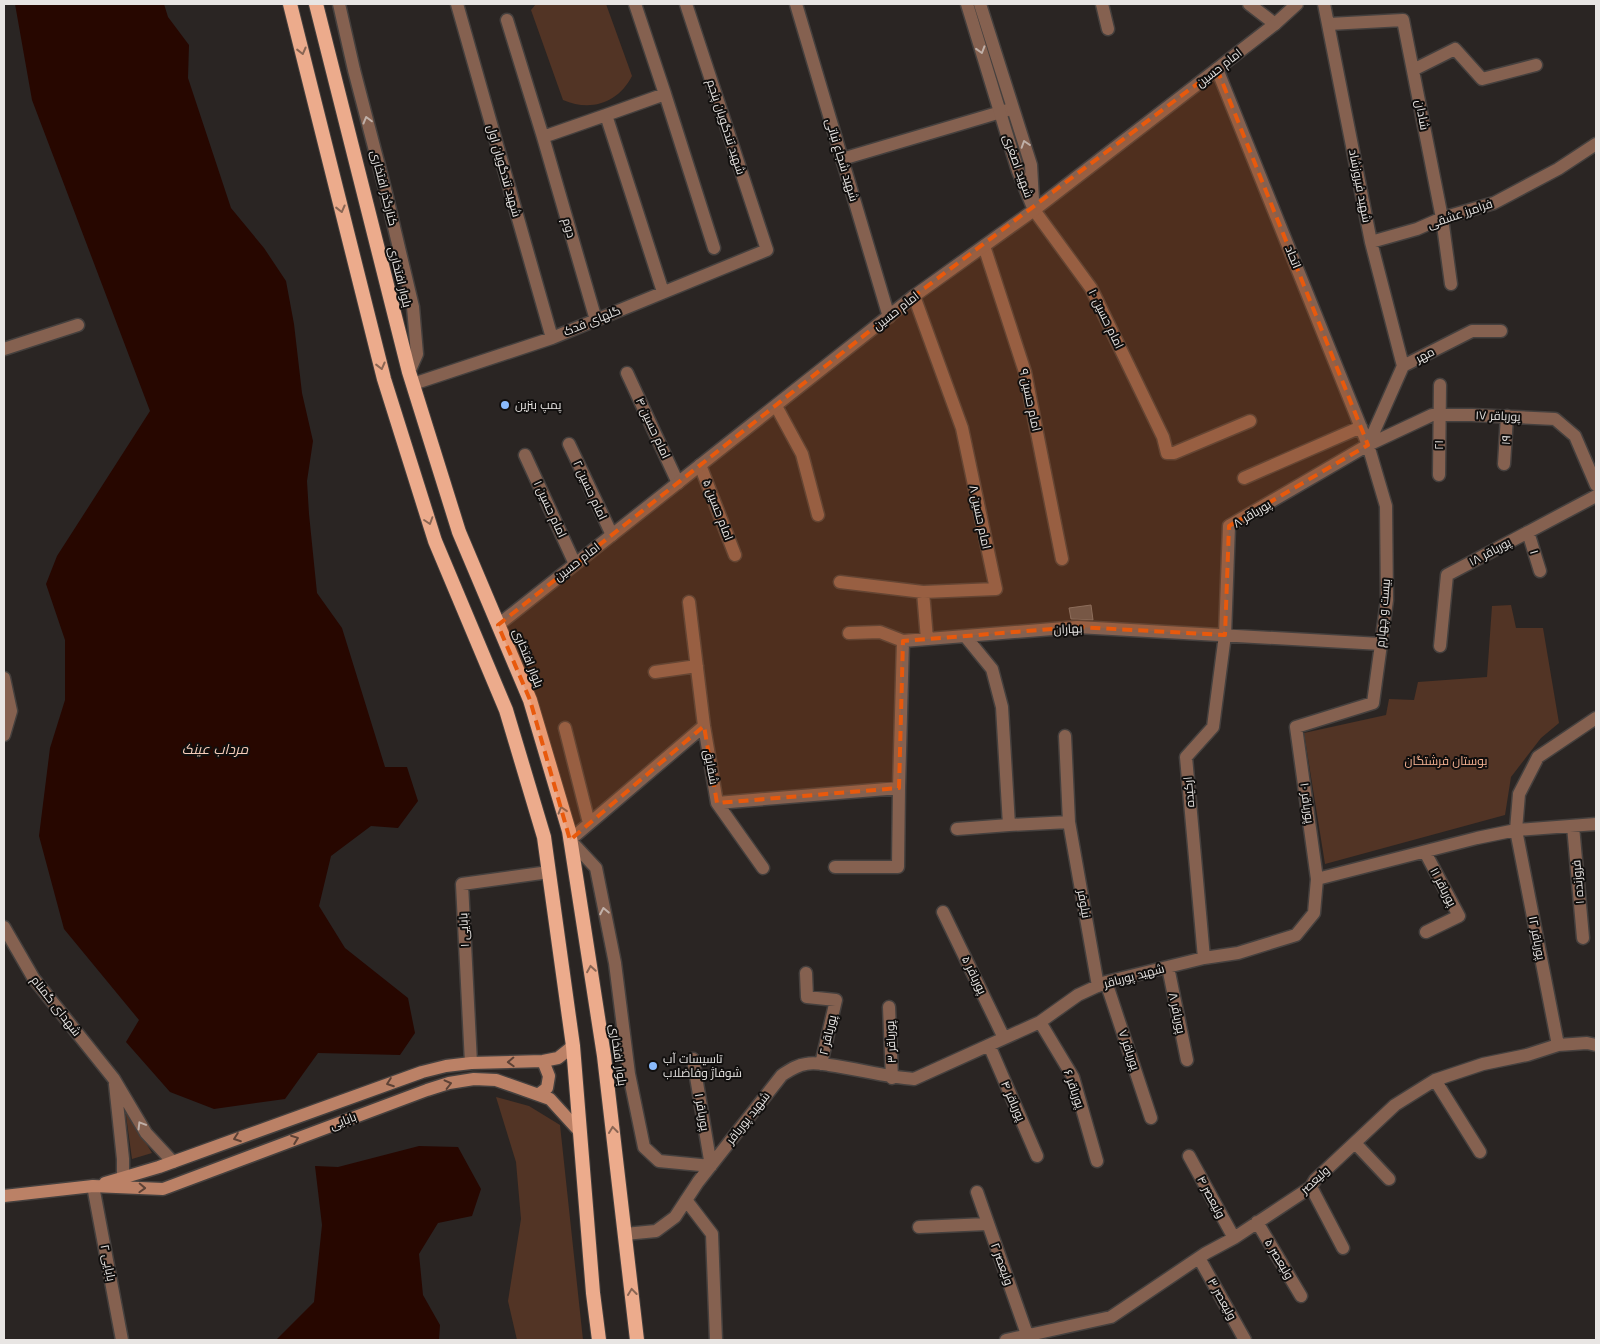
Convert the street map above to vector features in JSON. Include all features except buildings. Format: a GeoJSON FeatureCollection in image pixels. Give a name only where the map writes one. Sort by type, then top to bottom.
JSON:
{"type":"FeatureCollection","features":[{"type":"Feature","properties":{"kind":"highway"},"geometry":{"type":"LineString","coordinates":[[290,4],[384,379],[435,540],[506,710],[544,837],[573,1046],[593,1293],[599,1340]]}},
{"type":"Feature","properties":{"kind":"highway","name":"بلوار افتخاری"},"geometry":{"type":"LineString","coordinates":[[316,4],[411,378],[459,532],[530,700],[570,840],[604,1056],[637,1340]]}},
{"type":"Feature","properties":{"kind":"main road","name":"بابایی"},"geometry":{"type":"LineString","coordinates":[[93,1186],[173,1162],[422,1072],[446,1066],[543,1062],[558,1058],[573,1046]]}},
{"type":"Feature","properties":{"kind":"main road"},"geometry":{"type":"LineString","coordinates":[[539,1094],[547,1088],[549,1076],[543,1062]]}},
{"type":"Feature","properties":{"kind":"main road","name":"بابایی"},"geometry":{"type":"LineString","coordinates":[[4,1196],[93,1186],[163,1189],[449,1083],[474,1079],[496,1080],[539,1094],[550,1100],[580,1132]]}},
{"type":"Feature","properties":{"kind":"street","name":"کنارگذر افتخاری"},"geometry":{"type":"LineString","coordinates":[[338,4],[386,189],[412,307],[416,354],[411,378]]}},
{"type":"Feature","properties":{"kind":"street","name":"شهید تندگویان اول"},"geometry":{"type":"LineString","coordinates":[[457,4],[552,338]]}},
{"type":"Feature","properties":{"kind":"street"},"geometry":{"type":"LineString","coordinates":[[635,4],[714,248]]}},
{"type":"Feature","properties":{"kind":"street","name":"شهید تندگویان پنجم"},"geometry":{"type":"LineString","coordinates":[[686,4],[767,250]]}},
{"type":"Feature","properties":{"kind":"street","name":"شهید شجاع نباتی"},"geometry":{"type":"LineString","coordinates":[[796,4],[889,317]]}},
{"type":"Feature","properties":{"kind":"street","name":"شهید اصغری"},"geometry":{"type":"LineString","coordinates":[[967,4],[1018,171],[1034,210]]}},
{"type":"Feature","properties":{"kind":"street","name":"شهید اصغری"},"geometry":{"type":"LineString","coordinates":[[980,4],[1031,165],[1034,210]]}},
{"type":"Feature","properties":{"kind":"street"},"geometry":{"type":"LineString","coordinates":[[1102,4],[1108,29]]}},
{"type":"Feature","properties":{"kind":"street"},"geometry":{"type":"LineString","coordinates":[[1249,4],[1274,24]]}},
{"type":"Feature","properties":{"kind":"street","name":"امام حسین"},"geometry":{"type":"LineString","coordinates":[[498,625],[914,296],[1034,210],[1217,69],[1297,4]]}},
{"type":"Feature","properties":{"kind":"street","name":"شهید فیروزشاد"},"geometry":{"type":"LineString","coordinates":[[1324,4],[1371,242],[1403,366]]}},
{"type":"Feature","properties":{"kind":"street","name":"دوم"},"geometry":{"type":"LineString","coordinates":[[507,20],[596,320]]}},
{"type":"Feature","properties":{"kind":"street","name":"شادان"},"geometry":{"type":"LineString","coordinates":[[1329,24],[1403,20],[1442,218],[1451,284]]}},
{"type":"Feature","properties":{"kind":"street"},"geometry":{"type":"LineString","coordinates":[[1413,70],[1455,49],[1482,79],[1536,65]]}},
{"type":"Feature","properties":{"kind":"street","name":"اتحاد"},"geometry":{"type":"LineString","coordinates":[[1217,69],[1368,445]]}},
{"type":"Feature","properties":{"kind":"street"},"geometry":{"type":"LineString","coordinates":[[543,137],[665,94]]}},
{"type":"Feature","properties":{"kind":"street"},"geometry":{"type":"LineString","coordinates":[[842,159],[1013,108]]}},
{"type":"Feature","properties":{"kind":"street"},"geometry":{"type":"LineString","coordinates":[[606,115],[663,292]]}},
{"type":"Feature","properties":{"kind":"street","name":"فرامرز عشقی"},"geometry":{"type":"LineString","coordinates":[[1371,242],[1417,229],[1442,218],[1494,203],[1558,169],[1596,144]]}},
{"type":"Feature","properties":{"kind":"street","name":"امام حسین ۱۰"},"geometry":{"type":"LineString","coordinates":[[1034,210],[1091,288],[1162,437],[1167,453],[1174,453],[1250,421]]}},
{"type":"Feature","properties":{"kind":"street","name":"امام حسین ۹"},"geometry":{"type":"LineString","coordinates":[[984,246],[1025,372],[1062,559]]}},
{"type":"Feature","properties":{"kind":"street","name":"گلهای فدک"},"geometry":{"type":"LineString","coordinates":[[411,378],[552,338],[767,250]]}},
{"type":"Feature","properties":{"kind":"street","name":"امام حسین ۸"},"geometry":{"type":"LineString","coordinates":[[840,582],[923,592],[996,589],[962,428],[914,296]]}},
{"type":"Feature","properties":{"kind":"street"},"geometry":{"type":"LineString","coordinates":[[4,349],[78,325]]}},
{"type":"Feature","properties":{"kind":"street","name":"مهر"},"geometry":{"type":"LineString","coordinates":[[1368,445],[1403,366],[1472,332],[1501,331]]}},
{"type":"Feature","properties":{"kind":"street","name":"امام حسین ۴"},"geometry":{"type":"LineString","coordinates":[[628,373],[678,483]]}},
{"type":"Feature","properties":{"kind":"street","name":"۲۱"},"geometry":{"type":"LineString","coordinates":[[1438,476],[1440,385]]}},
{"type":"Feature","properties":{"kind":"street"},"geometry":{"type":"LineString","coordinates":[[776,406],[802,454],[818,515]]}},
{"type":"Feature","properties":{"kind":"street","name":"پورباقر ۱۷"},"geometry":{"type":"LineString","coordinates":[[1368,445],[1432,415],[1555,419],[1575,436],[1596,485]]}},
{"type":"Feature","properties":{"kind":"street","name":"۱۹"},"geometry":{"type":"LineString","coordinates":[[1504,464],[1507,416]]}},
{"type":"Feature","properties":{"kind":"street"},"geometry":{"type":"LineString","coordinates":[[1244,478],[1361,427]]}},
{"type":"Feature","properties":{"kind":"street","name":"امام حسین ۲"},"geometry":{"type":"LineString","coordinates":[[569,444],[612,535]]}},
{"type":"Feature","properties":{"kind":"street","name":"پورباقر ۸"},"geometry":{"type":"LineString","coordinates":[[1224,635],[1229,526],[1368,445]]}},
{"type":"Feature","properties":{"kind":"street","name":"بیست و چهارم"},"geometry":{"type":"LineString","coordinates":[[1296,727],[1373,703],[1387,600],[1386,506],[1368,445]]}},
{"type":"Feature","properties":{"kind":"street","name":"امام حسین ۱"},"geometry":{"type":"LineString","coordinates":[[524,455],[575,564]]}},
{"type":"Feature","properties":{"kind":"street","name":"امام حسین ۵"},"geometry":{"type":"LineString","coordinates":[[700,465],[735,554]]}},
{"type":"Feature","properties":{"kind":"street","name":"پورباقر ۱۸"},"geometry":{"type":"LineString","coordinates":[[1440,646],[1447,575],[1596,496]]}},
{"type":"Feature","properties":{"kind":"street","name":"۱"},"geometry":{"type":"LineString","coordinates":[[1528,532],[1540,571]]}},
{"type":"Feature","properties":{"kind":"street"},"geometry":{"type":"LineString","coordinates":[[923,592],[927,639]]}},
{"type":"Feature","properties":{"kind":"street"},"geometry":{"type":"LineString","coordinates":[[690,602],[704,726]]}},
{"type":"Feature","properties":{"kind":"street","name":"بهاران"},"geometry":{"type":"LineString","coordinates":[[904,641],[1077,627],[1381,644]]}},
{"type":"Feature","properties":{"kind":"street"},"geometry":{"type":"LineString","coordinates":[[835,867],[898,867],[904,641],[880,632],[849,633]]}},
{"type":"Feature","properties":{"kind":"street","name":"ارکیده"},"geometry":{"type":"LineString","coordinates":[[1204,958],[1186,757],[1212,727],[1224,635]]}},
{"type":"Feature","properties":{"kind":"street"},"geometry":{"type":"LineString","coordinates":[[965,636],[992,669],[1002,707],[1009,825]]}},
{"type":"Feature","properties":{"kind":"street"},"geometry":{"type":"LineString","coordinates":[[655,672],[697,666]]}},
{"type":"Feature","properties":{"kind":"street"},"geometry":{"type":"LineString","coordinates":[[4,678],[12,711],[4,734]]}},
{"type":"Feature","properties":{"kind":"street"},"geometry":{"type":"LineString","coordinates":[[1516,830],[1519,794],[1538,757],[1596,718]]}},
{"type":"Feature","properties":{"kind":"street","name":"شقایق"},"geometry":{"type":"LineString","coordinates":[[570,840],[704,726]]}},
{"type":"Feature","properties":{"kind":"street","name":"شقایق"},"geometry":{"type":"LineString","coordinates":[[704,726],[718,803]]}},
{"type":"Feature","properties":{"kind":"street","name":"پورباقر ۱۰"},"geometry":{"type":"LineString","coordinates":[[1296,727],[1317,879]]}},
{"type":"Feature","properties":{"kind":"street"},"geometry":{"type":"LineString","coordinates":[[565,728],[589,824]]}},
{"type":"Feature","properties":{"kind":"street","name":"نیلوفر"},"geometry":{"type":"LineString","coordinates":[[1065,736],[1069,822],[1102,984]]}},
{"type":"Feature","properties":{"kind":"street"},"geometry":{"type":"LineString","coordinates":[[763,868],[718,803],[899,788]]}},
{"type":"Feature","properties":{"kind":"street"},"geometry":{"type":"LineString","coordinates":[[957,829],[1069,822]]}},
{"type":"Feature","properties":{"kind":"street"},"geometry":{"type":"LineString","coordinates":[[1317,879],[1476,838],[1516,830],[1596,824]]}},
{"type":"Feature","properties":{"kind":"street","name":"فروزنده ۱"},"geometry":{"type":"LineString","coordinates":[[1573,826],[1583,938]]}},
{"type":"Feature","properties":{"kind":"street","name":"پورباقر ۱۲"},"geometry":{"type":"LineString","coordinates":[[1516,830],[1558,1045]]}},
{"type":"Feature","properties":{"kind":"street"},"geometry":{"type":"LineString","coordinates":[[570,840],[596,868],[615,963],[629,1074],[644,1147],[659,1160],[711,1166]]}},
{"type":"Feature","properties":{"kind":"street","name":"پورباقر ۱۱"},"geometry":{"type":"LineString","coordinates":[[1425,852],[1458,916],[1426,932]]}},
{"type":"Feature","properties":{"kind":"street","name":"بابایی ۱"},"geometry":{"type":"LineString","coordinates":[[471,1064],[462,884],[549,872]]}},
{"type":"Feature","properties":{"kind":"street","name":"شهید پورباقر"},"geometry":{"type":"LineString","coordinates":[[625,1234],[656,1231],[675,1217],[711,1166],[782,1075],[793,1067],[808,1063],[821,1064],[858,1068],[892,1078],[914,1079],[1040,1022],[1078,996],[1102,984],[1204,958],[1238,953],[1296,935],[1314,913],[1317,879]]}},
{"type":"Feature","properties":{"kind":"street","name":"پورباقر ۵"},"geometry":{"type":"LineString","coordinates":[[943,912],[1004,1038]]}},
{"type":"Feature","properties":{"kind":"street","name":"شهدای گمنام"},"geometry":{"type":"LineString","coordinates":[[4,927],[34,979],[114,1079],[146,1133],[173,1162]]}},
{"type":"Feature","properties":{"kind":"street","name":"پورباقر ۸"},"geometry":{"type":"LineString","coordinates":[[1168,967],[1187,1060]]}},
{"type":"Feature","properties":{"kind":"street","name":"پورباقر ۲"},"geometry":{"type":"LineString","coordinates":[[806,973],[807,997],[836,1000],[821,1064]]}},
{"type":"Feature","properties":{"kind":"street","name":"پورباقر ۷"},"geometry":{"type":"LineString","coordinates":[[1102,984],[1152,1118]]}},
{"type":"Feature","properties":{"kind":"street","name":"پورباقر ۳"},"geometry":{"type":"LineString","coordinates":[[889,1007],[892,1078]]}},
{"type":"Feature","properties":{"kind":"street","name":"پورباقر ۶"},"geometry":{"type":"LineString","coordinates":[[1040,1022],[1072,1077],[1097,1161]]}},
{"type":"Feature","properties":{"kind":"street","name":"ولیعصر"},"geometry":{"type":"LineString","coordinates":[[1006,1340],[1028,1338],[1111,1317],[1206,1253],[1234,1238],[1311,1187],[1315,1180],[1356,1144],[1395,1105],[1435,1080],[1483,1064],[1558,1045],[1587,1043],[1596,1045]]}},
{"type":"Feature","properties":{"kind":"street","name":"پورباقر ۴"},"geometry":{"type":"LineString","coordinates":[[989,1046],[1037,1156]]}},
{"type":"Feature","properties":{"kind":"street","name":"پورباقر ۱"},"geometry":{"type":"LineString","coordinates":[[693,1059],[711,1166]]}},
{"type":"Feature","properties":{"kind":"street"},"geometry":{"type":"LineString","coordinates":[[114,1079],[123,1159],[123,1177]]}},
{"type":"Feature","properties":{"kind":"street"},"geometry":{"type":"LineString","coordinates":[[1435,1080],[1480,1152]]}},
{"type":"Feature","properties":{"kind":"street"},"geometry":{"type":"LineString","coordinates":[[1356,1144],[1390,1179]]}},
{"type":"Feature","properties":{"kind":"street","name":"ولیعصر ۴"},"geometry":{"type":"LineString","coordinates":[[1189,1156],[1234,1238]]}},
{"type":"Feature","properties":{"kind":"street","name":"بابایی ۲"},"geometry":{"type":"LineString","coordinates":[[93,1186],[122,1340]]}},
{"type":"Feature","properties":{"kind":"street"},"geometry":{"type":"LineString","coordinates":[[1311,1187],[1342,1248]]}},
{"type":"Feature","properties":{"kind":"street","name":"ولیعصر ۲"},"geometry":{"type":"LineString","coordinates":[[977,1192],[1028,1338]]}},
{"type":"Feature","properties":{"kind":"street"},"geometry":{"type":"LineString","coordinates":[[686,1200],[712,1234],[716,1340]]}},
{"type":"Feature","properties":{"kind":"street","name":"ولیعصر ۵"},"geometry":{"type":"LineString","coordinates":[[1257,1222],[1302,1296]]}},
{"type":"Feature","properties":{"kind":"street"},"geometry":{"type":"LineString","coordinates":[[920,1227],[988,1224]]}},
{"type":"Feature","properties":{"kind":"street","name":"ولیعصر ۳"},"geometry":{"type":"LineString","coordinates":[[1199,1258],[1245,1340]]}},
{"type":"Feature","properties":{"kind":"highlighted area"},"geometry":{"type":"Polygon","coordinates":[[[1217,69],[1368,445],[1229,526],[1225,635],[1077,627],[903,641],[899,788],[717,803],[704,726],[570,840],[530,700],[498,625],[914,296],[1217,69]]]}},
{"type":"Feature","properties":{"kind":"green space"},"geometry":{"type":"Polygon","coordinates":[[[536,4],[606,4],[632,76],[619,93],[603,103],[593,105],[573,104],[563,100],[531,10],[536,4]]]}},
{"type":"Feature","properties":{"kind":"green space","name":"بوستان فرشتگان"},"geometry":{"type":"Polygon","coordinates":[[[1511,605],[1516,628],[1543,628],[1559,723],[1541,738],[1511,777],[1505,815],[1325,864],[1304,733],[1386,715],[1389,699],[1414,700],[1418,682],[1487,677],[1492,606],[1511,605]]]}},
{"type":"Feature","properties":{"kind":"green space"},"geometry":{"type":"Polygon","coordinates":[[[496,1097],[529,1106],[560,1125],[583,1340],[517,1340],[508,1301],[521,1219],[516,1162],[496,1097]]]}},
{"type":"Feature","properties":{"kind":"green space"},"geometry":{"type":"Polygon","coordinates":[[[125,1108],[152,1153],[132,1159],[125,1108]]]}},
{"type":"Feature","properties":{"kind":"water","name":"مرداب عینک"},"geometry":{"type":"Polygon","coordinates":[[[15,4],[164,4],[168,17],[189,45],[188,78],[231,208],[264,248],[286,281],[294,324],[302,393],[313,441],[307,481],[317,593],[342,628],[385,767],[407,767],[418,801],[398,828],[371,826],[331,856],[319,906],[345,948],[408,998],[415,1033],[400,1055],[318,1053],[285,1099],[214,1109],[170,1092],[126,1042],[139,1020],[64,929],[39,836],[50,748],[65,700],[65,640],[46,584],[57,556],[150,411],[32,100],[15,4]]]}},
{"type":"Feature","properties":{"kind":"water"},"geometry":{"type":"Polygon","coordinates":[[[419,1146],[458,1147],[481,1189],[472,1216],[438,1223],[419,1254],[423,1295],[440,1325],[439,1340],[276,1340],[314,1302],[322,1225],[315,1166],[338,1167],[419,1146]]]}},
{"type":"Feature","properties":{"kind":"place","name":"پمپ بنزین"},"geometry":{"type":"Point","coordinates":[505,405]}},
{"type":"Feature","properties":{"kind":"place","name":"تاسیسات آب شوفاژ وفاضلاب"},"geometry":{"type":"Point","coordinates":[653,1066]}}]}
